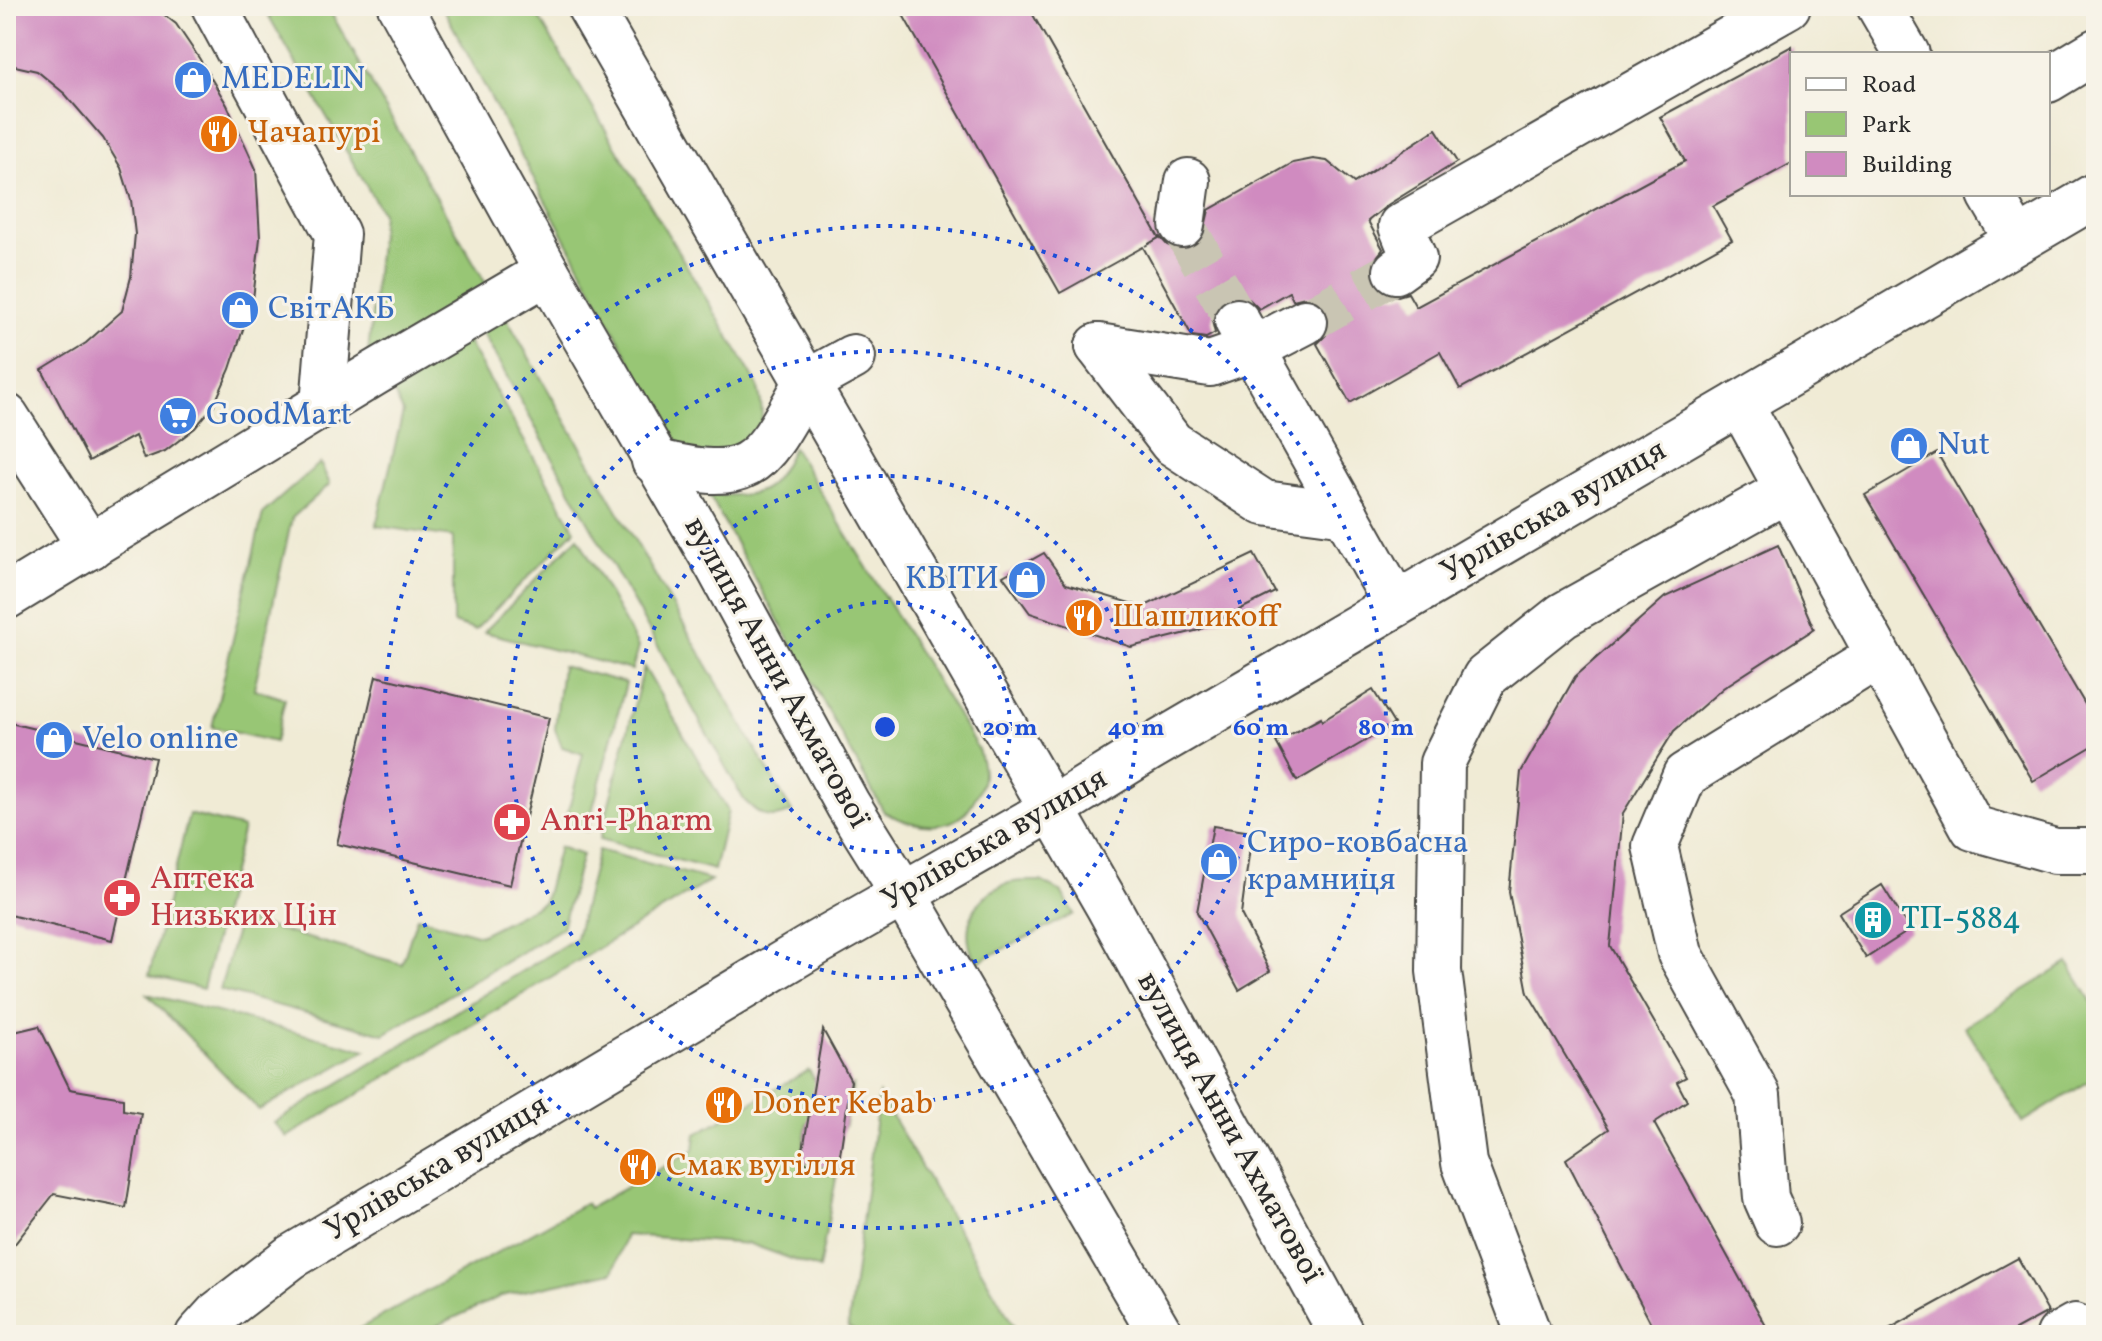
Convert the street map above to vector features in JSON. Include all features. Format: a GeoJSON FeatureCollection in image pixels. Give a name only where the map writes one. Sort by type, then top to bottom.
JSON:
{"type":"FeatureCollection","features":[{"type":"Feature","properties":{"kind":"main road"},"geometry":{"type":"LineString","coordinates":[[214,6],[337,234],[323,405]]}},
{"type":"Feature","properties":{"kind":"main road","name":"вулиця Анни Ахматової"},"geometry":{"type":"LineString","coordinates":[[400,6],[654,461],[718,567],[848,805],[903,893],[1161,1335]]}},
{"type":"Feature","properties":{"kind":"main road","name":"вулиця Анни Ахматової"},"geometry":{"type":"LineString","coordinates":[[589,6],[1108,906],[1342,1335]]}},
{"type":"Feature","properties":{"kind":"main road"},"geometry":{"type":"LineString","coordinates":[[1396,271],[1414,258],[1401,226],[1788,6]]}},
{"type":"Feature","properties":{"kind":"main road"},"geometry":{"type":"LineString","coordinates":[[1879,6],[1906,52]]}},
{"type":"Feature","properties":{"kind":"main road"},"geometry":{"type":"LineString","coordinates":[[2050,79],[2096,51]]}},
{"type":"Feature","properties":{"kind":"main road"},"geometry":{"type":"LineString","coordinates":[[1182,225],[1188,181]]}},
{"type":"Feature","properties":{"kind":"main road","name":"Урлівська вулиця"},"geometry":{"type":"LineString","coordinates":[[198,1335],[217,1314],[291,1257],[903,893],[1052,809],[2096,195]]}},
{"type":"Feature","properties":{"kind":"main road"},"geometry":{"type":"LineString","coordinates":[[1991,196],[2017,240]]}},
{"type":"Feature","properties":{"kind":"main road"},"geometry":{"type":"LineString","coordinates":[[6,597],[547,272]]}},
{"type":"Feature","properties":{"kind":"main road"},"geometry":{"type":"LineString","coordinates":[[1305,322],[1245,335],[1210,364],[1098,346],[1172,443],[1264,503],[1346,514]]}},
{"type":"Feature","properties":{"kind":"main road"},"geometry":{"type":"LineString","coordinates":[[1245,335],[1396,604]]}},
{"type":"Feature","properties":{"kind":"main road"},"geometry":{"type":"LineString","coordinates":[[654,461],[694,471],[721,472],[745,466],[765,453],[806,383],[853,357]]}},
{"type":"Feature","properties":{"kind":"main road"},"geometry":{"type":"LineString","coordinates":[[1740,403],[1973,828],[2055,851],[2096,851]]}},
{"type":"Feature","properties":{"kind":"main road"},"geometry":{"type":"LineString","coordinates":[[6,416],[90,547]]}},
{"type":"Feature","properties":{"kind":"main road"},"geometry":{"type":"LineString","coordinates":[[1529,1335],[1464,1163],[1439,971],[1442,763],[1485,677],[1551,624],[1787,490]]}},
{"type":"Feature","properties":{"kind":"main road"},"geometry":{"type":"LineString","coordinates":[[1777,1223],[1766,1198],[1758,1095],[1680,954],[1655,846],[1685,775],[1878,656]]}},
{"type":"Feature","properties":{"kind":"main road"},"geometry":{"type":"LineString","coordinates":[[2059,1335],[2075,1326],[2080,1335]]}},
{"type":"Feature","properties":{"kind":"green space"},"geometry":{"type":"Polygon","coordinates":[[[263,6],[327,6],[493,296],[366,374],[382,213],[263,6]]]}},
{"type":"Feature","properties":{"kind":"green space"},"geometry":{"type":"Polygon","coordinates":[[[442,6],[532,6],[757,384],[762,420],[755,437],[747,444],[697,454],[685,448],[670,432],[442,6]]]}},
{"type":"Feature","properties":{"kind":"green space"},"geometry":{"type":"Polygon","coordinates":[[[500,307],[792,812],[777,817],[766,816],[744,800],[476,321],[500,307]]]}},
{"type":"Feature","properties":{"kind":"green space"},"geometry":{"type":"Polygon","coordinates":[[[460,328],[575,530],[475,630],[453,623],[453,537],[376,526],[403,412],[384,372],[460,328]]]}},
{"type":"Feature","properties":{"kind":"green space"},"geometry":{"type":"Polygon","coordinates":[[[793,447],[978,749],[983,770],[982,784],[965,813],[955,820],[944,824],[919,824],[884,812],[709,495],[741,495],[762,490],[778,475],[793,447]]]}},
{"type":"Feature","properties":{"kind":"green space"},"geometry":{"type":"Polygon","coordinates":[[[320,463],[330,484],[292,518],[254,689],[285,699],[275,742],[212,727],[263,513],[320,463]]]}},
{"type":"Feature","properties":{"kind":"green space"},"geometry":{"type":"Polygon","coordinates":[[[578,537],[638,647],[632,670],[484,632],[578,537]]]}},
{"type":"Feature","properties":{"kind":"green space"},"geometry":{"type":"Polygon","coordinates":[[[562,666],[626,683],[587,831],[565,824],[583,754],[562,747],[555,729],[562,666]]]}},
{"type":"Feature","properties":{"kind":"green space"},"geometry":{"type":"Polygon","coordinates":[[[644,667],[728,811],[714,870],[600,839],[644,667]]]}},
{"type":"Feature","properties":{"kind":"green space"},"geometry":{"type":"Polygon","coordinates":[[[189,814],[243,828],[203,989],[149,975],[189,814]]]}},
{"type":"Feature","properties":{"kind":"green space"},"geometry":{"type":"Polygon","coordinates":[[[559,847],[582,855],[562,928],[384,1034],[220,990],[239,919],[402,964],[417,917],[480,935],[544,902],[559,847]]]}},
{"type":"Feature","properties":{"kind":"green space"},"geometry":{"type":"Polygon","coordinates":[[[598,850],[711,880],[287,1137],[274,1123],[576,938],[598,850]]]}},
{"type":"Feature","properties":{"kind":"green space"},"geometry":{"type":"Polygon","coordinates":[[[1041,881],[1062,893],[1074,914],[976,963],[968,938],[972,915],[978,905],[997,888],[1009,883],[1041,881]]]}},
{"type":"Feature","properties":{"kind":"green space"},"geometry":{"type":"Polygon","coordinates":[[[2068,963],[2096,1009],[2096,1077],[2023,1122],[1965,1026],[2068,963]]]}},
{"type":"Feature","properties":{"kind":"green space"},"geometry":{"type":"Polygon","coordinates":[[[147,994],[366,1050],[259,1110],[147,994]]]}},
{"type":"Feature","properties":{"kind":"green space"},"geometry":{"type":"Polygon","coordinates":[[[809,1070],[825,1099],[853,1085],[844,1128],[807,1123],[801,1162],[838,1168],[819,1269],[750,1244],[626,1235],[613,1272],[501,1296],[417,1335],[348,1335],[586,1203],[589,1208],[694,1150],[696,1134],[809,1070]]]}},
{"type":"Feature","properties":{"kind":"green space"},"geometry":{"type":"Polygon","coordinates":[[[879,1094],[1019,1335],[864,1335],[848,1328],[879,1094]]]}},
{"type":"Feature","properties":{"kind":"building"},"geometry":{"type":"Polygon","coordinates":[[[6,6],[153,6],[176,24],[199,58],[227,105],[256,169],[260,238],[253,299],[230,369],[214,405],[195,428],[165,451],[144,459],[135,436],[89,461],[42,370],[86,343],[122,311],[131,277],[135,234],[131,200],[121,168],[103,138],[65,94],[37,71],[6,64],[6,6]]]}},
{"type":"Feature","properties":{"kind":"building"},"geometry":{"type":"Polygon","coordinates":[[[898,6],[1028,6],[1159,238],[1178,250],[1192,248],[1202,240],[1209,210],[1293,163],[1313,159],[1327,161],[1354,183],[1436,129],[1457,162],[1389,204],[1368,221],[1383,249],[1373,262],[1371,273],[1375,285],[1387,294],[1398,296],[1408,293],[1416,307],[1685,161],[1660,117],[1792,46],[1790,164],[1713,206],[1732,240],[1460,389],[1440,352],[1350,403],[1317,344],[1326,335],[1330,322],[1327,310],[1318,301],[1305,297],[1293,300],[1289,292],[1259,309],[1249,299],[1237,296],[1225,299],[1215,309],[1212,321],[1215,333],[1206,338],[1192,336],[1143,247],[1060,293],[898,6]]]}},
{"type":"Feature","properties":{"kind":"building"},"geometry":{"type":"Polygon","coordinates":[[[1937,453],[2096,723],[2096,744],[2033,781],[1865,495],[1937,453]]]}},
{"type":"Feature","properties":{"kind":"building"},"geometry":{"type":"Polygon","coordinates":[[[1778,545],[1814,629],[1723,688],[1674,731],[1623,813],[1610,946],[1686,1077],[1677,1082],[1687,1101],[1654,1123],[1771,1335],[1657,1335],[1566,1159],[1609,1129],[1528,993],[1509,892],[1521,772],[1575,677],[1665,597],[1778,545]]]}},
{"type":"Feature","properties":{"kind":"building"},"geometry":{"type":"Polygon","coordinates":[[[1044,553],[1066,584],[1143,607],[1254,554],[1275,592],[1199,630],[1131,647],[1030,613],[1003,576],[1044,553]]]}},
{"type":"Feature","properties":{"kind":"building"},"geometry":{"type":"Polygon","coordinates":[[[376,676],[549,718],[510,885],[337,844],[376,676]]]}},
{"type":"Feature","properties":{"kind":"building"},"geometry":{"type":"Polygon","coordinates":[[[1373,690],[1394,724],[1297,781],[1276,742],[1321,718],[1322,721],[1373,690]]]}},
{"type":"Feature","properties":{"kind":"building"},"geometry":{"type":"Polygon","coordinates":[[[6,722],[155,758],[112,940],[6,914],[6,722]]]}},
{"type":"Feature","properties":{"kind":"building"},"geometry":{"type":"Polygon","coordinates":[[[1213,826],[1252,832],[1241,914],[1270,971],[1239,990],[1197,912],[1213,826]]]}},
{"type":"Feature","properties":{"kind":"building","name":"ТП-5884"},"geometry":{"type":"Polygon","coordinates":[[[1882,885],[1910,930],[1866,958],[1838,913],[1882,885]]]}},
{"type":"Feature","properties":{"kind":"building"},"geometry":{"type":"Polygon","coordinates":[[[39,1026],[70,1089],[123,1098],[123,1110],[141,1113],[126,1208],[54,1194],[6,1255],[6,1034],[39,1026]]]}},
{"type":"Feature","properties":{"kind":"building"},"geometry":{"type":"Polygon","coordinates":[[[823,1030],[851,1081],[838,1168],[801,1162],[823,1030]]]}},
{"type":"Feature","properties":{"kind":"building"},"geometry":{"type":"Polygon","coordinates":[[[2018,1258],[2048,1312],[2006,1335],[1878,1335],[2018,1258]]]}},
{"type":"Feature","properties":{"kind":"tunnel"},"geometry":{"type":"LineString","coordinates":[[1182,225],[1237,321]]}},
{"type":"Feature","properties":{"kind":"tunnel"},"geometry":{"type":"LineString","coordinates":[[1305,322],[1396,271]]}},
{"type":"Feature","properties":{"kind":"place","name":"MEDELIN"},"geometry":{"type":"Point","coordinates":[193,80]}},
{"type":"Feature","properties":{"kind":"place","name":"Чачапурі"},"geometry":{"type":"Point","coordinates":[219,134]}},
{"type":"Feature","properties":{"kind":"place","name":"СвітАКБ"},"geometry":{"type":"Point","coordinates":[240,310]}},
{"type":"Feature","properties":{"kind":"place","name":"GoodMart"},"geometry":{"type":"Point","coordinates":[178,416]}},
{"type":"Feature","properties":{"kind":"place","name":"Nut"},"geometry":{"type":"Point","coordinates":[1909,446]}},
{"type":"Feature","properties":{"kind":"place","name":"КВІТИ"},"geometry":{"type":"Point","coordinates":[1027,580]}},
{"type":"Feature","properties":{"kind":"place","name":"Шашликоff"},"geometry":{"type":"Point","coordinates":[1084,618]}},
{"type":"Feature","properties":{"kind":"place","name":"Velo online"},"geometry":{"type":"Point","coordinates":[54,740]}},
{"type":"Feature","properties":{"kind":"place","name":"Anri-Pharm"},"geometry":{"type":"Point","coordinates":[512,822]}},
{"type":"Feature","properties":{"kind":"place","name":"Сиро-ковбасна крамниця"},"geometry":{"type":"Point","coordinates":[1219,862]}},
{"type":"Feature","properties":{"kind":"place","name":"Аптека Низьких Цін"},"geometry":{"type":"Point","coordinates":[122,898]}},
{"type":"Feature","properties":{"kind":"place","name":"ТП-5884"},"geometry":{"type":"Point","coordinates":[1873,920]}},
{"type":"Feature","properties":{"kind":"place","name":"Doner Kebab"},"geometry":{"type":"Point","coordinates":[724,1105]}},
{"type":"Feature","properties":{"kind":"place","name":"Смак вугілля"},"geometry":{"type":"Point","coordinates":[638,1167]}}]}
